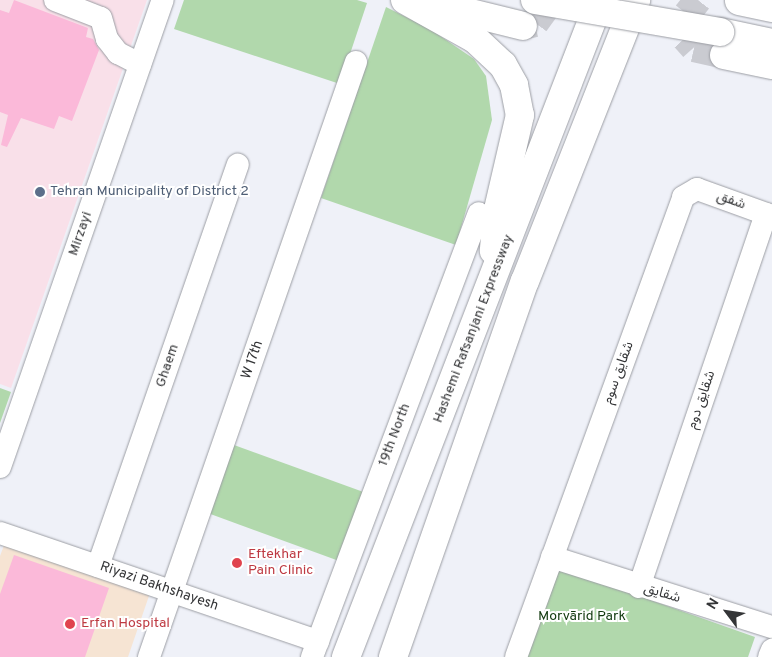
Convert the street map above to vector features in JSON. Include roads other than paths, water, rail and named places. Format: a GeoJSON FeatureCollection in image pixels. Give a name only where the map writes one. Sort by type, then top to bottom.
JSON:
{"type":"FeatureCollection","features":[{"type":"Feature","properties":{"kind":"main road"},"geometry":{"type":"LineString","coordinates":[[405,0],[475,39],[503,65],[514,85],[520,115],[497,214],[492,283]]}},
{"type":"Feature","properties":{"kind":"main road"},"geometry":{"type":"LineString","coordinates":[[418,0],[523,26]]}},
{"type":"Feature","properties":{"kind":"main road"},"geometry":{"type":"LineString","coordinates":[[536,0],[727,26],[772,24]]}},
{"type":"Feature","properties":{"kind":"main road","name":"Hashemi Rafsanjani Expressway"},"geometry":{"type":"LineString","coordinates":[[346,657],[600,0]]}},
{"type":"Feature","properties":{"kind":"main road"},"geometry":{"type":"LineString","coordinates":[[392,657],[525,281],[636,0]]}},
{"type":"Feature","properties":{"kind":"main road"},"geometry":{"type":"LineString","coordinates":[[646,0],[727,26],[772,43]]}},
{"type":"Feature","properties":{"kind":"main road"},"geometry":{"type":"LineString","coordinates":[[727,26],[772,8]]}},
{"type":"Feature","properties":{"kind":"main road"},"geometry":{"type":"LineString","coordinates":[[727,26],[772,65]]}},
{"type":"Feature","properties":{"kind":"street"},"geometry":{"type":"LineString","coordinates":[[55,0],[101,18],[107,39],[118,53],[140,64]]}},
{"type":"Feature","properties":{"kind":"street","name":"Mirzayi"},"geometry":{"type":"LineString","coordinates":[[0,467],[163,0]]}},
{"type":"Feature","properties":{"kind":"street","name":"W 17th"},"geometry":{"type":"LineString","coordinates":[[149,657],[356,62]]}},
{"type":"Feature","properties":{"kind":"street","name":"Ghaem"},"geometry":{"type":"LineString","coordinates":[[98,566],[238,166]]}},
{"type":"Feature","properties":{"kind":"street","name":"شفق"},"geometry":{"type":"LineString","coordinates":[[689,191],[696,189],[769,215]]}},
{"type":"Feature","properties":{"kind":"street","name":"شقایق سوم"},"geometry":{"type":"LineString","coordinates":[[516,657],[683,197],[689,191]]}},
{"type":"Feature","properties":{"kind":"street","name":"19th North"},"geometry":{"type":"LineString","coordinates":[[315,649],[479,212]]}},
{"type":"Feature","properties":{"kind":"street","name":"شقایق دوم"},"geometry":{"type":"LineString","coordinates":[[639,587],[769,215]]}},
{"type":"Feature","properties":{"kind":"street","name":"Riyazi Bakhshayesh"},"geometry":{"type":"LineString","coordinates":[[0,533],[173,592],[315,649]]}},
{"type":"Feature","properties":{"kind":"street","name":"شقایق"},"geometry":{"type":"LineString","coordinates":[[552,557],[639,587],[772,627]]}},
{"type":"Feature","properties":{"kind":"street"},"geometry":{"type":"LineString","coordinates":[[769,657],[772,650]]}},
{"type":"Feature","properties":{"kind":"tunnel"},"geometry":{"type":"LineString","coordinates":[[523,26],[535,23],[552,0]]}},
{"type":"Feature","properties":{"kind":"tunnel"},"geometry":{"type":"LineString","coordinates":[[698,0],[687,14],[685,38],[694,48],[724,55]]}},
{"type":"Feature","properties":{"kind":"place","name":"Tehran Municipality of District 2"},"geometry":{"type":"Point","coordinates":[40,192]}},
{"type":"Feature","properties":{"kind":"place","name":"Eftekhar Pain Clinic"},"geometry":{"type":"Point","coordinates":[237,563]}},
{"type":"Feature","properties":{"kind":"place","name":"Erfan Hospital"},"geometry":{"type":"Point","coordinates":[70,624]}},
{"type":"Feature","properties":{"kind":"park label","name":"Morvārid Park"},"geometry":{"type":"Point","coordinates":[582,617]}}]}
